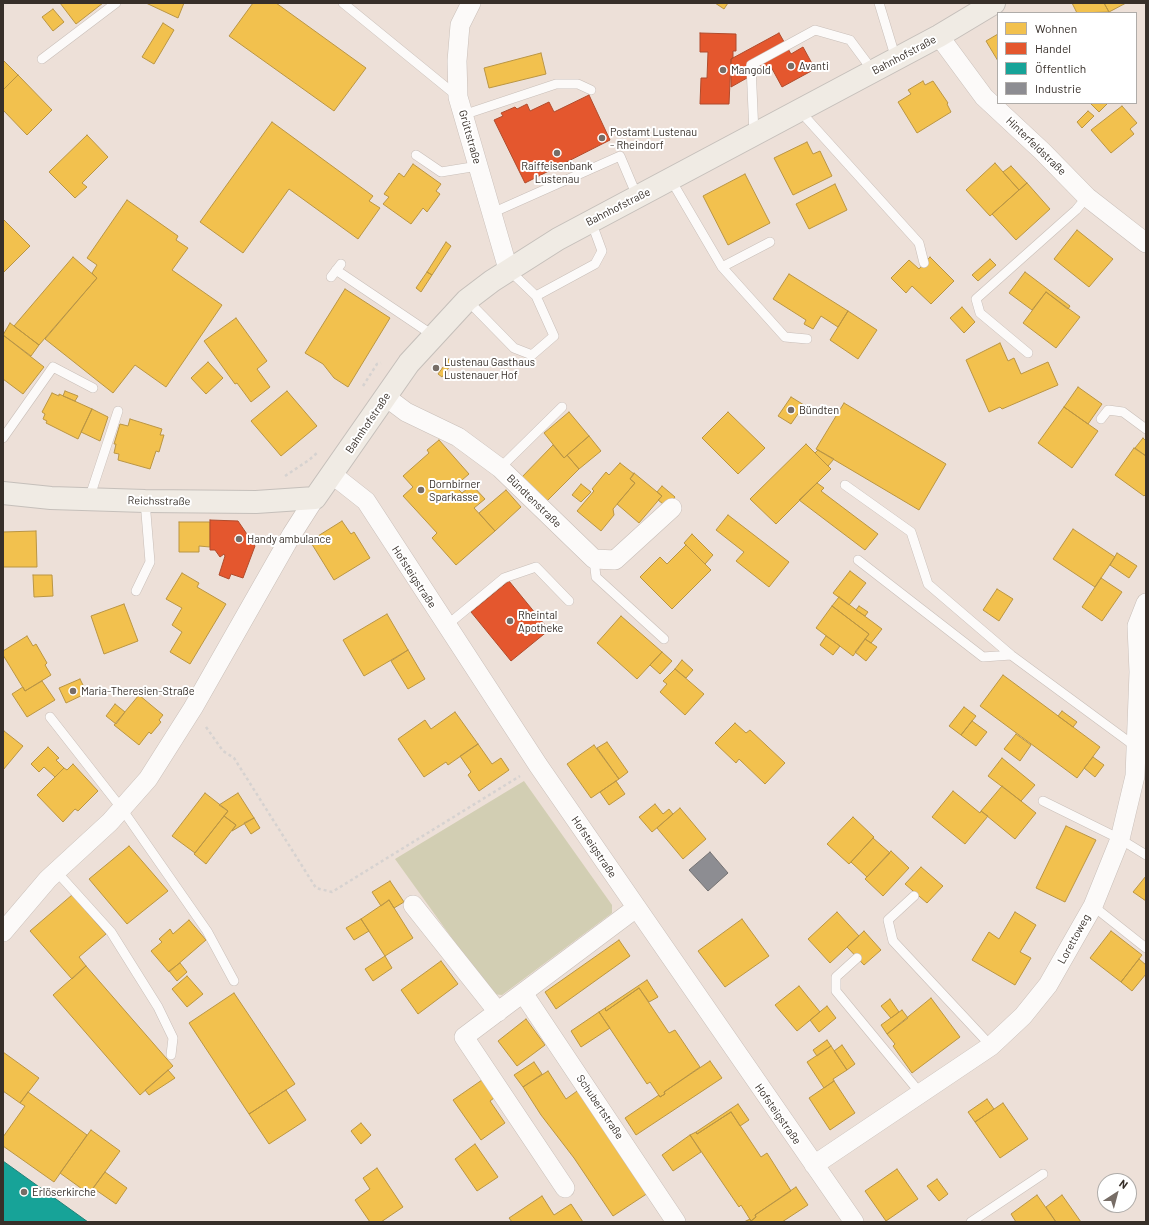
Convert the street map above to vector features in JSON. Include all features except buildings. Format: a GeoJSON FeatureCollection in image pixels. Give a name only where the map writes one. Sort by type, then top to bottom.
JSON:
{"type":"FeatureCollection","features":[{"type":"Feature","properties":{"kind":"main road","name":"Bahnhofstraße"},"geometry":{"type":"LineString","coordinates":[[315,498],[333,475],[409,363],[468,300],[508,270],[591,221],[671,180],[939,36],[994,3]]}},
{"type":"Feature","properties":{"kind":"main road","name":"Reichsstraße"},"geometry":{"type":"LineString","coordinates":[[3,493],[51,498],[145,501],[256,502],[315,498]]}},
{"type":"Feature","properties":{"kind":"street","name":"Grüttstraße"},"geometry":{"type":"LineString","coordinates":[[471,3],[460,25],[457,61],[458,97],[508,270]]}},
{"type":"Feature","properties":{"kind":"street","name":"Hinterfeldstraße"},"geometry":{"type":"LineString","coordinates":[[939,36],[984,97],[1042,151],[1086,197],[1146,243]]}},
{"type":"Feature","properties":{"kind":"street","name":"Bündtenstraße"},"geometry":{"type":"LineString","coordinates":[[386,397],[406,412],[458,437],[500,468],[594,559]]}},
{"type":"Feature","properties":{"kind":"street","name":"Hofsteigstraße"},"geometry":{"type":"LineString","coordinates":[[333,475],[366,501],[446,626],[636,908],[854,1222]]}},
{"type":"Feature","properties":{"kind":"street"},"geometry":{"type":"LineString","coordinates":[[3,932],[56,872],[110,822],[148,779],[193,708],[292,534],[315,498]]}},
{"type":"Feature","properties":{"kind":"street"},"geometry":{"type":"LineString","coordinates":[[594,559],[615,560],[672,508]]}},
{"type":"Feature","properties":{"kind":"street","name":"Lorettoweg"},"geometry":{"type":"LineString","coordinates":[[814,1165],[991,1046],[1023,1016],[1048,985],[1093,906],[1120,839],[1135,776],[1142,675],[1137,626],[1146,603]]}},
{"type":"Feature","properties":{"kind":"street"},"geometry":{"type":"LineString","coordinates":[[413,904],[498,1012]]}},
{"type":"Feature","properties":{"kind":"street"},"geometry":{"type":"LineString","coordinates":[[565,1188],[464,1038],[636,908]]}},
{"type":"Feature","properties":{"kind":"street","name":"Schubertstraße"},"geometry":{"type":"LineString","coordinates":[[523,993],[676,1222]]}},
{"type":"Feature","properties":{"kind":"lane"},"geometry":{"type":"LineString","coordinates":[[42,59],[116,3]]}},
{"type":"Feature","properties":{"kind":"lane"},"geometry":{"type":"LineString","coordinates":[[343,3],[458,97]]}},
{"type":"Feature","properties":{"kind":"lane"},"geometry":{"type":"LineString","coordinates":[[879,3],[896,58]]}},
{"type":"Feature","properties":{"kind":"lane"},"geometry":{"type":"LineString","coordinates":[[754,135],[751,65],[816,30],[850,40],[873,71]]}},
{"type":"Feature","properties":{"kind":"lane"},"geometry":{"type":"LineString","coordinates":[[463,115],[556,84],[578,84],[592,90]]}},
{"type":"Feature","properties":{"kind":"lane"},"geometry":{"type":"LineString","coordinates":[[799,110],[919,243],[924,263]]}},
{"type":"Feature","properties":{"kind":"lane"},"geometry":{"type":"LineString","coordinates":[[416,155],[441,172],[478,166]]}},
{"type":"Feature","properties":{"kind":"lane"},"geometry":{"type":"LineString","coordinates":[[492,213],[620,156],[638,197]]}},
{"type":"Feature","properties":{"kind":"lane"},"geometry":{"type":"LineString","coordinates":[[671,180],[722,267],[785,337],[807,339]]}},
{"type":"Feature","properties":{"kind":"lane"},"geometry":{"type":"LineString","coordinates":[[1028,353],[980,313],[976,299],[1076,210],[1086,197]]}},
{"type":"Feature","properties":{"kind":"lane"},"geometry":{"type":"LineString","coordinates":[[536,296],[594,264],[602,251],[591,221]]}},
{"type":"Feature","properties":{"kind":"lane"},"geometry":{"type":"LineString","coordinates":[[722,267],[770,242]]}},
{"type":"Feature","properties":{"kind":"lane"},"geometry":{"type":"LineString","coordinates":[[336,270],[434,336]]}},
{"type":"Feature","properties":{"kind":"lane"},"geometry":{"type":"LineString","coordinates":[[468,300],[514,348],[532,355],[554,336],[536,296],[508,270]]}},
{"type":"Feature","properties":{"kind":"lane"},"geometry":{"type":"LineString","coordinates":[[3,438],[53,367],[93,388]]}},
{"type":"Feature","properties":{"kind":"lane"},"geometry":{"type":"LineString","coordinates":[[500,468],[562,407]]}},
{"type":"Feature","properties":{"kind":"lane"},"geometry":{"type":"LineString","coordinates":[[1101,419],[1108,410],[1123,412],[1146,429]]}},
{"type":"Feature","properties":{"kind":"lane"},"geometry":{"type":"LineString","coordinates":[[89,499],[118,412]]}},
{"type":"Feature","properties":{"kind":"lane"},"geometry":{"type":"LineString","coordinates":[[845,484],[911,532],[928,584],[1011,655],[1136,747]]}},
{"type":"Feature","properties":{"kind":"lane"},"geometry":{"type":"LineString","coordinates":[[136,591],[150,562],[145,501]]}},
{"type":"Feature","properties":{"kind":"lane"},"geometry":{"type":"LineString","coordinates":[[594,559],[596,577],[664,639]]}},
{"type":"Feature","properties":{"kind":"lane"},"geometry":{"type":"LineString","coordinates":[[858,560],[983,657],[1011,655]]}},
{"type":"Feature","properties":{"kind":"lane"},"geometry":{"type":"LineString","coordinates":[[446,626],[504,578],[536,568],[569,601]]}},
{"type":"Feature","properties":{"kind":"lane"},"geometry":{"type":"LineString","coordinates":[[50,718],[122,809],[207,931],[234,981]]}},
{"type":"Feature","properties":{"kind":"lane"},"geometry":{"type":"LineString","coordinates":[[1042,801],[1120,839],[1146,855]]}},
{"type":"Feature","properties":{"kind":"lane"},"geometry":{"type":"LineString","coordinates":[[56,872],[111,932],[158,1007],[173,1038],[171,1055]]}},
{"type":"Feature","properties":{"kind":"lane"},"geometry":{"type":"LineString","coordinates":[[914,896],[888,920],[893,941],[991,1046]]}},
{"type":"Feature","properties":{"kind":"lane"},"geometry":{"type":"LineString","coordinates":[[1093,906],[1146,948]]}},
{"type":"Feature","properties":{"kind":"lane"},"geometry":{"type":"LineString","coordinates":[[857,958],[836,977],[836,991],[921,1094]]}},
{"type":"Feature","properties":{"kind":"lane"},"geometry":{"type":"LineString","coordinates":[[971,1222],[1043,1174]]}},
{"type":"Feature","properties":{"kind":"path"},"geometry":{"type":"LineString","coordinates":[[361,388],[377,364]]}},
{"type":"Feature","properties":{"kind":"path"},"geometry":{"type":"LineString","coordinates":[[280,478],[309,460],[319,451]]}},
{"type":"Feature","properties":{"kind":"path"},"geometry":{"type":"LineString","coordinates":[[206,726],[224,751],[234,758],[316,888],[332,892],[527,772]]}},
{"type":"Feature","properties":{"kind":"shaded area"},"geometry":{"type":"Polygon","coordinates":[[[524,781],[612,905],[612,913],[502,995],[492,994],[395,859],[524,781]]]}},
{"type":"Feature","properties":{"kind":"place","name":"Avanti"},"geometry":{"type":"Point","coordinates":[791,66]}},
{"type":"Feature","properties":{"kind":"place","name":"Mangold"},"geometry":{"type":"Point","coordinates":[723,70]}},
{"type":"Feature","properties":{"kind":"place","name":"Postamt Lustenau - Rheindorf"},"geometry":{"type":"Point","coordinates":[602,138]}},
{"type":"Feature","properties":{"kind":"place","name":"Raiffeisenbank Lustenau"},"geometry":{"type":"Point","coordinates":[557,153]}},
{"type":"Feature","properties":{"kind":"place","name":"Lustenau Gasthaus Lustenauer Hof"},"geometry":{"type":"Point","coordinates":[436,368]}},
{"type":"Feature","properties":{"kind":"place","name":"Bündten"},"geometry":{"type":"Point","coordinates":[791,410]}},
{"type":"Feature","properties":{"kind":"place","name":"Dornbirner Sparkasse"},"geometry":{"type":"Point","coordinates":[421,490]}},
{"type":"Feature","properties":{"kind":"place","name":"Handy ambulance"},"geometry":{"type":"Point","coordinates":[239,539]}},
{"type":"Feature","properties":{"kind":"place","name":"Rheintal Apotheke"},"geometry":{"type":"Point","coordinates":[510,621]}},
{"type":"Feature","properties":{"kind":"place","name":"Maria-Theresien-Straße"},"geometry":{"type":"Point","coordinates":[73,691]}},
{"type":"Feature","properties":{"kind":"place","name":"Erlöserkirche"},"geometry":{"type":"Point","coordinates":[24,1192]}}]}
